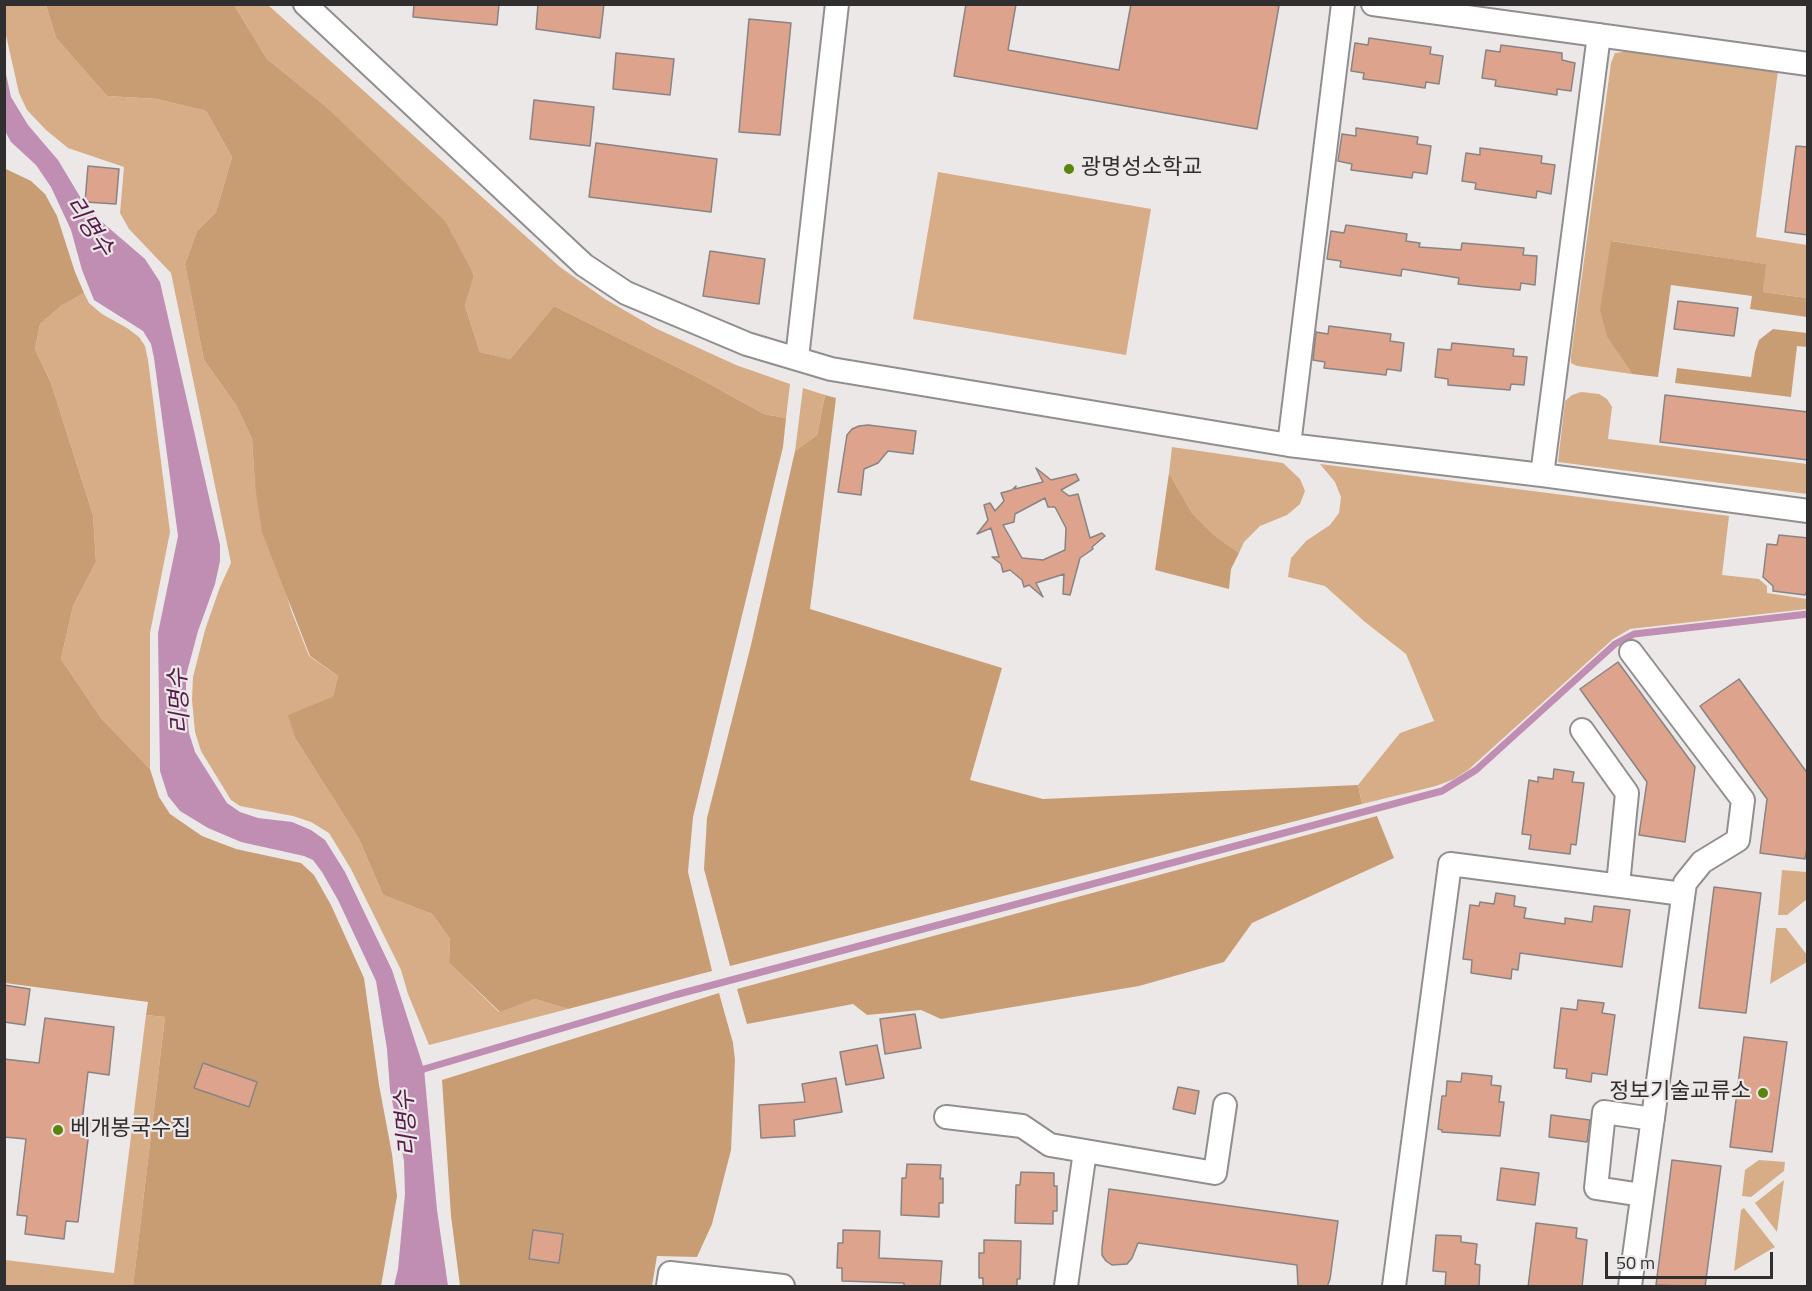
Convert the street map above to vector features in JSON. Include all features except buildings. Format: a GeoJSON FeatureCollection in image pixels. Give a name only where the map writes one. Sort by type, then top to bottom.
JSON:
{"type":"FeatureCollection","features":[{"type":"Feature","properties":{"kind":"street"},"geometry":{"type":"LineString","coordinates":[[305,4],[584,265],[626,293],[747,344],[831,369],[1289,445],[1542,475],[1808,511]]}},
{"type":"Feature","properties":{"kind":"street"},"geometry":{"type":"LineString","coordinates":[[797,358],[837,4]]}},
{"type":"Feature","properties":{"kind":"street"},"geometry":{"type":"LineString","coordinates":[[1289,445],[1343,4]]}},
{"type":"Feature","properties":{"kind":"street"},"geometry":{"type":"LineString","coordinates":[[1373,4],[1808,63]]}},
{"type":"Feature","properties":{"kind":"street"},"geometry":{"type":"LineString","coordinates":[[1542,475],[1599,35]]}},
{"type":"Feature","properties":{"kind":"street"},"geometry":{"type":"LineString","coordinates":[[1630,1287],[1685,883],[1702,862],[1738,840],[1743,800],[1631,652]]}},
{"type":"Feature","properties":{"kind":"street"},"geometry":{"type":"LineString","coordinates":[[1582,730],[1627,793],[1618,885]]}},
{"type":"Feature","properties":{"kind":"street"},"geometry":{"type":"LineString","coordinates":[[1394,1287],[1450,864],[1683,894]]}},
{"type":"Feature","properties":{"kind":"street"},"geometry":{"type":"LineString","coordinates":[[946,1117],[1022,1126],[1050,1145],[1215,1173],[1225,1105]]}},
{"type":"Feature","properties":{"kind":"street"},"geometry":{"type":"LineString","coordinates":[[1642,1195],[1596,1188],[1604,1112],[1653,1119]]}},
{"type":"Feature","properties":{"kind":"street"},"geometry":{"type":"LineString","coordinates":[[1066,1287],[1085,1151]]}},
{"type":"Feature","properties":{"kind":"street"},"geometry":{"type":"LineString","coordinates":[[668,1287],[670,1273],[783,1287]]}},
{"type":"Feature","properties":{"kind":"shaded area"},"geometry":{"type":"Polygon","coordinates":[[[4,5],[46,5],[56,38],[107,96],[157,99],[206,111],[232,157],[216,212],[197,231],[185,264],[204,360],[236,405],[252,439],[255,486],[291,610],[309,656],[338,676],[333,696],[289,715],[295,738],[359,839],[383,895],[432,914],[450,939],[449,963],[499,1012],[535,999],[568,1009],[429,1045],[408,994],[401,970],[351,869],[329,833],[311,822],[293,816],[240,806],[231,800],[201,751],[195,732],[192,700],[193,677],[205,630],[231,563],[171,273],[129,229],[120,213],[124,167],[68,148],[27,110],[19,93],[5,31],[4,5]]]}},
{"type":"Feature","properties":{"kind":"shaded area"},"geometry":{"type":"Polygon","coordinates":[[[46,5],[234,5],[267,59],[324,105],[445,221],[474,275],[465,306],[480,352],[510,359],[554,306],[697,377],[764,414],[786,418],[783,447],[693,817],[688,872],[712,971],[568,1009],[535,999],[500,1012],[449,963],[450,939],[432,914],[383,895],[359,839],[295,738],[288,715],[333,696],[338,676],[310,656],[262,532],[255,486],[252,439],[236,405],[204,360],[185,264],[197,231],[216,212],[232,157],[206,111],[157,99],[107,96],[56,38],[46,5]]]}},
{"type":"Feature","properties":{"kind":"shaded area"},"geometry":{"type":"Polygon","coordinates":[[[234,5],[268,5],[560,267],[605,299],[655,328],[736,365],[790,384],[786,418],[764,414],[697,377],[554,306],[510,359],[480,352],[465,306],[474,274],[324,105],[267,59],[234,5]]]}},
{"type":"Feature","properties":{"kind":"shaded area"},"geometry":{"type":"Polygon","coordinates":[[[1630,51],[1778,71],[1756,237],[1807,245],[1807,298],[1763,292],[1765,264],[1612,241],[1608,339],[1632,374],[1577,366],[1571,363],[1611,63],[1615,53],[1630,51]]]}},
{"type":"Feature","properties":{"kind":"shaded area"},"geometry":{"type":"Polygon","coordinates":[[[4,168],[31,181],[45,194],[57,216],[84,293],[61,306],[40,324],[35,349],[51,383],[93,515],[96,562],[73,606],[61,659],[101,718],[150,769],[159,797],[170,814],[202,836],[236,849],[301,863],[314,875],[331,905],[364,978],[379,1085],[392,1154],[397,1196],[381,1286],[133,1286],[165,1017],[146,1015],[148,1002],[5,983],[4,168]]]}},
{"type":"Feature","properties":{"kind":"shaded area"},"geometry":{"type":"Polygon","coordinates":[[[938,172],[1151,209],[1126,355],[913,319],[938,172]]]}},
{"type":"Feature","properties":{"kind":"shaded area"},"geometry":{"type":"Polygon","coordinates":[[[1611,241],[1766,264],[1763,292],[1807,298],[1807,317],[1750,309],[1752,296],[1671,285],[1658,377],[1632,374],[1608,339],[1600,310],[1611,241]]]}},
{"type":"Feature","properties":{"kind":"shaded area"},"geometry":{"type":"Polygon","coordinates":[[[84,293],[89,303],[102,314],[139,337],[145,346],[148,360],[170,532],[150,633],[150,769],[101,718],[61,659],[73,606],[96,562],[93,515],[51,383],[35,349],[40,324],[61,306],[84,293]]]}},
{"type":"Feature","properties":{"kind":"shaded area"},"geometry":{"type":"Polygon","coordinates":[[[1773,329],[1807,333],[1807,347],[1797,346],[1791,397],[1675,383],[1677,368],[1751,377],[1759,340],[1773,329]]]}},
{"type":"Feature","properties":{"kind":"shaded area"},"geometry":{"type":"Polygon","coordinates":[[[803,388],[825,395],[817,435],[795,451],[803,388]]]}},
{"type":"Feature","properties":{"kind":"shaded area"},"geometry":{"type":"Polygon","coordinates":[[[1581,392],[1599,394],[1607,399],[1612,407],[1608,439],[1807,464],[1807,494],[1558,462],[1565,401],[1581,392]]]}},
{"type":"Feature","properties":{"kind":"shaded area"},"geometry":{"type":"Polygon","coordinates":[[[825,395],[836,398],[810,609],[1002,668],[970,780],[1043,799],[1358,785],[1362,804],[730,966],[704,869],[707,818],[751,645],[795,451],[817,435],[825,395]]]}},
{"type":"Feature","properties":{"kind":"shaded area"},"geometry":{"type":"Polygon","coordinates":[[[1172,447],[1283,463],[1300,479],[1305,491],[1300,504],[1287,515],[1260,526],[1244,542],[1239,553],[1214,535],[1192,513],[1169,473],[1172,447]]]}},
{"type":"Feature","properties":{"kind":"shaded area"},"geometry":{"type":"Polygon","coordinates":[[[1320,464],[1729,516],[1722,575],[1759,579],[1767,586],[1767,593],[1807,599],[1807,609],[1630,629],[1613,639],[1468,770],[1436,786],[1362,804],[1358,785],[1400,733],[1434,721],[1406,654],[1365,622],[1325,586],[1288,577],[1291,558],[1306,541],[1330,525],[1339,513],[1341,497],[1335,482],[1320,464]]]}},
{"type":"Feature","properties":{"kind":"shaded area"},"geometry":{"type":"Polygon","coordinates":[[[1169,473],[1192,513],[1214,535],[1239,553],[1231,569],[1229,589],[1155,570],[1169,473]]]}},
{"type":"Feature","properties":{"kind":"shaded area"},"geometry":{"type":"Polygon","coordinates":[[[1377,816],[1394,858],[1252,923],[1224,962],[1139,986],[941,1019],[921,1010],[867,1015],[853,1004],[747,1024],[737,989],[1377,816]]]}},
{"type":"Feature","properties":{"kind":"shaded area"},"geometry":{"type":"Polygon","coordinates":[[[1782,870],[1807,872],[1807,899],[1787,915],[1778,915],[1782,870]]]}},
{"type":"Feature","properties":{"kind":"shaded area"},"geometry":{"type":"Polygon","coordinates":[[[1776,928],[1786,928],[1807,955],[1807,962],[1770,984],[1776,928]]]}},
{"type":"Feature","properties":{"kind":"shaded area"},"geometry":{"type":"Polygon","coordinates":[[[719,993],[733,1043],[735,1060],[731,1150],[712,1224],[697,1257],[657,1256],[652,1286],[460,1286],[451,1216],[442,1080],[719,993]]]}},
{"type":"Feature","properties":{"kind":"shaded area"},"geometry":{"type":"Polygon","coordinates":[[[146,1015],[165,1017],[133,1286],[5,1286],[5,1260],[114,1273],[146,1015]]]}},
{"type":"Feature","properties":{"kind":"shaded area"},"geometry":{"type":"Polygon","coordinates":[[[1759,1160],[1785,1162],[1784,1171],[1751,1197],[1742,1196],[1745,1170],[1759,1160]]]}},
{"type":"Feature","properties":{"kind":"shaded area"},"geometry":{"type":"Polygon","coordinates":[[[1784,1180],[1777,1232],[1755,1203],[1784,1180]]]}},
{"type":"Feature","properties":{"kind":"shaded area"},"geometry":{"type":"Polygon","coordinates":[[[1744,1208],[1775,1247],[1734,1271],[1741,1210],[1744,1208]]]}},
{"type":"Feature","properties":{"kind":"water","name":"리명수"},"geometry":{"type":"Polygon","coordinates":[[[4,65],[11,97],[28,125],[58,160],[88,210],[145,259],[160,282],[220,545],[220,561],[215,584],[198,631],[186,676],[189,733],[195,752],[227,803],[240,812],[258,818],[292,822],[311,830],[325,840],[345,872],[392,970],[424,1069],[437,1210],[448,1286],[394,1286],[398,1269],[405,1194],[404,1161],[390,1090],[387,1049],[376,981],[338,900],[322,872],[313,860],[304,856],[241,842],[208,828],[180,811],[168,796],[160,771],[158,633],[178,536],[151,344],[143,331],[94,300],[82,270],[71,230],[51,187],[36,165],[11,142],[5,131],[4,65]]]}},
{"type":"Feature","properties":{"kind":"waterway"},"geometry":{"type":"LineString","coordinates":[[416,1073],[675,995],[1442,791],[1476,770],[1615,644],[1634,634],[1808,614]]}},
{"type":"Feature","properties":{"kind":"place","name":"광명성소학교"},"geometry":{"type":"Point","coordinates":[1069,169]}},
{"type":"Feature","properties":{"kind":"place","name":"정보기술교류소"},"geometry":{"type":"Point","coordinates":[1763,1093]}},
{"type":"Feature","properties":{"kind":"place","name":"베개봉국수집"},"geometry":{"type":"Point","coordinates":[58,1130]}}]}
